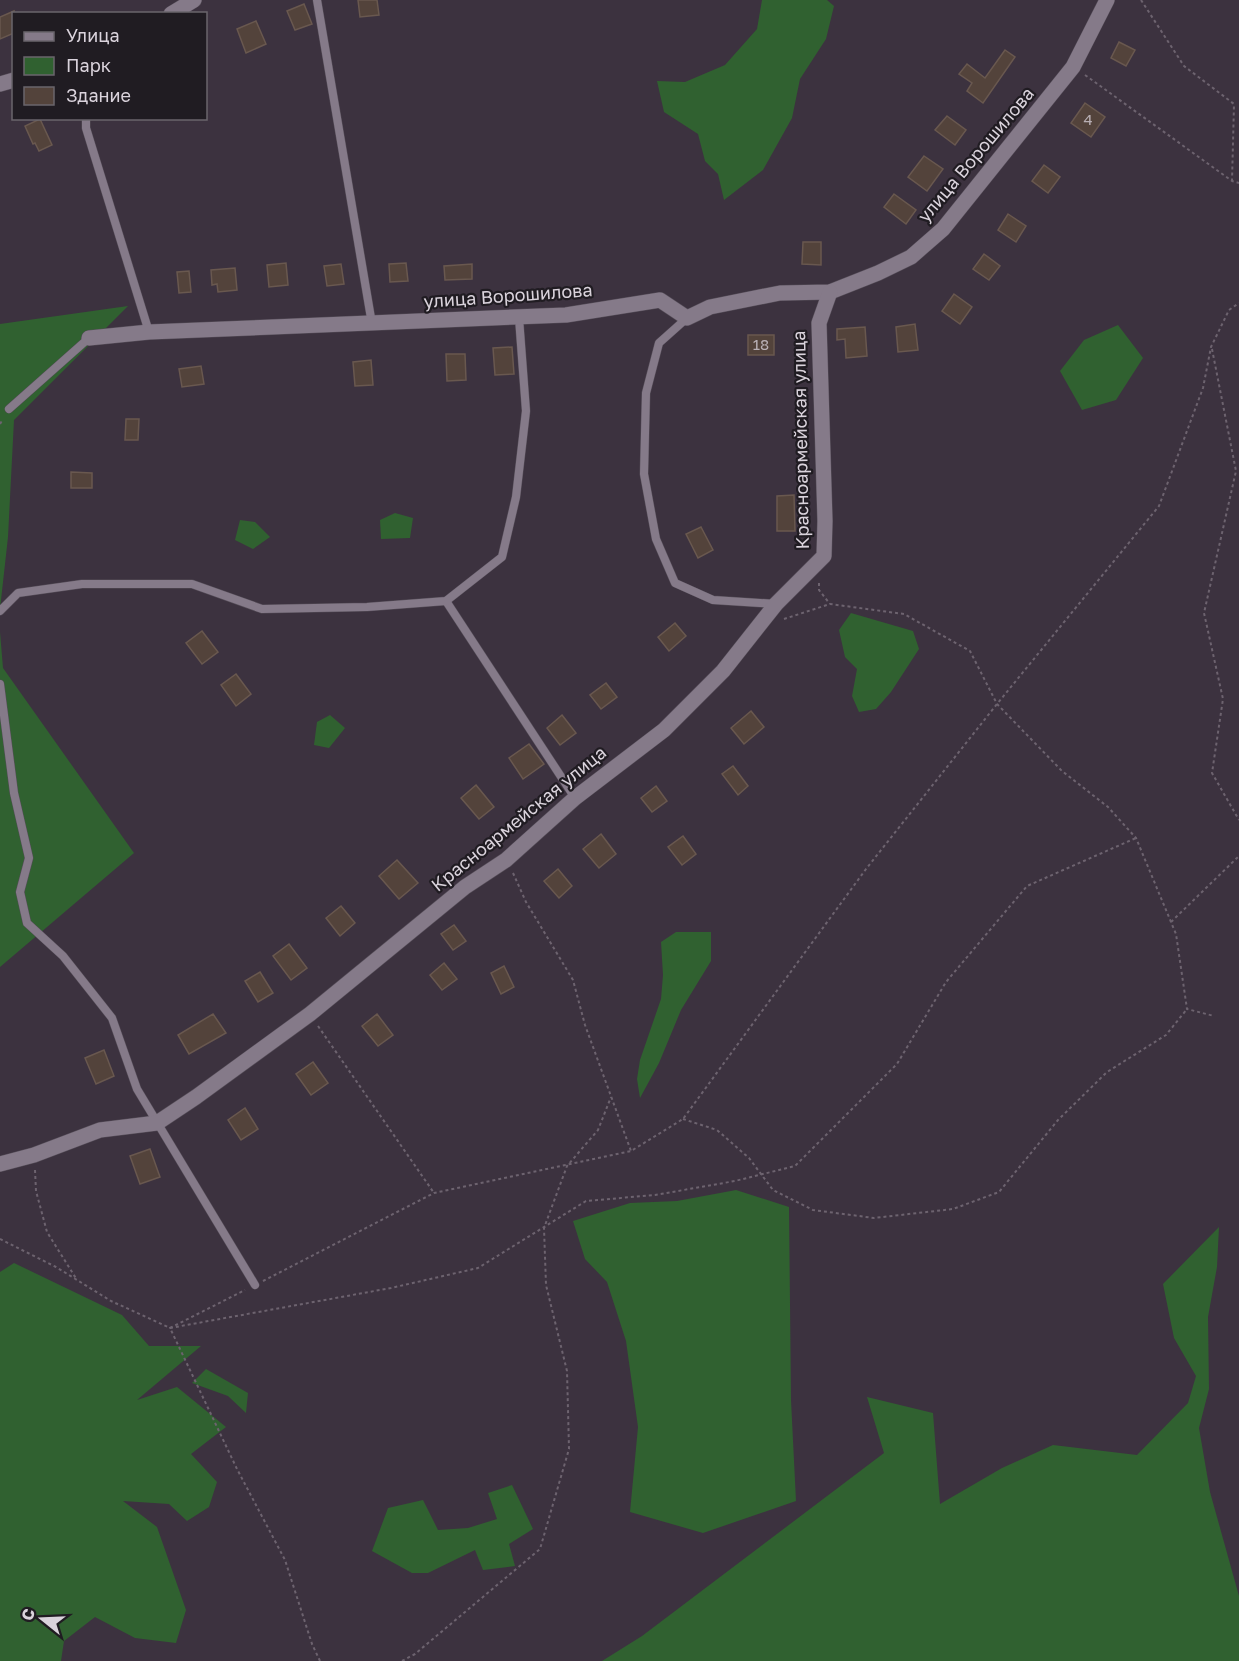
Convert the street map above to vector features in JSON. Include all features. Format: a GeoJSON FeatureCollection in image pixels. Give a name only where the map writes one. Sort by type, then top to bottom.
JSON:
{"type":"FeatureCollection","features":[{"type":"Feature","properties":{"kind":"street"},"geometry":{"type":"LineString","coordinates":[[174,12],[194,0]]}},
{"type":"Feature","properties":{"kind":"street","name":"улица Ворошилова"},"geometry":{"type":"LineString","coordinates":[[89,338],[149,332],[566,315],[660,300],[687,318],[710,308],[780,293],[830,292],[911,257],[943,229],[1073,67],[1107,0]]}},
{"type":"Feature","properties":{"kind":"street","name":"Красноармейская улица"},"geometry":{"type":"LineString","coordinates":[[0,1164],[34,1155],[100,1130],[157,1123],[196,1097],[310,1014],[465,887],[506,860],[575,798],[664,730],[723,671],[776,604],[824,556],[819,324],[830,292]]}},
{"type":"Feature","properties":{"kind":"lane"},"geometry":{"type":"LineString","coordinates":[[317,0],[372,324]]}},
{"type":"Feature","properties":{"kind":"lane"},"geometry":{"type":"LineString","coordinates":[[86,120],[86,128],[149,332]]}},
{"type":"Feature","properties":{"kind":"lane"},"geometry":{"type":"LineString","coordinates":[[0,611],[18,593],[82,584],[192,584],[262,609],[367,608],[446,601],[502,557],[516,497],[526,411],[519,318]]}},
{"type":"Feature","properties":{"kind":"lane"},"geometry":{"type":"LineString","coordinates":[[687,318],[659,343],[646,393],[644,474],[656,539],[675,583],[713,600],[776,604]]}},
{"type":"Feature","properties":{"kind":"lane"},"geometry":{"type":"LineString","coordinates":[[9,409],[89,338]]}},
{"type":"Feature","properties":{"kind":"lane"},"geometry":{"type":"LineString","coordinates":[[446,601],[575,798]]}},
{"type":"Feature","properties":{"kind":"lane"},"geometry":{"type":"LineString","coordinates":[[0,684],[14,793],[29,858],[20,892],[27,923],[63,956],[112,1018],[137,1089],[255,1285]]}},
{"type":"Feature","properties":{"kind":"path"},"geometry":{"type":"LineString","coordinates":[[1142,0],[1184,66],[1234,104],[1232,181]]}},
{"type":"Feature","properties":{"kind":"path"},"geometry":{"type":"LineString","coordinates":[[1073,67],[1232,181],[1239,183]]}},
{"type":"Feature","properties":{"kind":"path"},"geometry":{"type":"LineString","coordinates":[[170,1328],[434,1193],[631,1151],[683,1119],[866,869],[1159,506],[1203,388],[1211,346],[1229,310],[1239,303]]}},
{"type":"Feature","properties":{"kind":"path"},"geometry":{"type":"LineString","coordinates":[[1211,346],[1236,471],[1204,613],[1223,699],[1212,774],[1239,820]]}},
{"type":"Feature","properties":{"kind":"path"},"geometry":{"type":"LineString","coordinates":[[683,1119],[717,1130],[749,1158],[773,1190],[813,1210],[874,1218],[953,1209],[999,1192],[1058,1120],[1107,1072],[1166,1035],[1187,1009],[1176,934],[1136,838],[1108,807],[1062,771],[997,704],[970,651],[904,614],[830,604],[758,627]]}},
{"type":"Feature","properties":{"kind":"path"},"geometry":{"type":"LineString","coordinates":[[0,1239],[56,1267],[111,1301],[170,1328],[391,1288],[478,1268],[586,1201],[655,1195],[735,1181],[795,1166],[897,1064],[946,982],[1027,886],[1136,838]]}},
{"type":"Feature","properties":{"kind":"path"},"geometry":{"type":"LineString","coordinates":[[1171,922],[1239,856]]}},
{"type":"Feature","properties":{"kind":"path"},"geometry":{"type":"LineString","coordinates":[[506,860],[526,902],[573,980],[585,1024],[631,1151]]}},
{"type":"Feature","properties":{"kind":"path"},"geometry":{"type":"LineString","coordinates":[[1187,1009],[1214,1016]]}},
{"type":"Feature","properties":{"kind":"path"},"geometry":{"type":"LineString","coordinates":[[310,1014],[434,1193]]}},
{"type":"Feature","properties":{"kind":"path"},"geometry":{"type":"LineString","coordinates":[[402,1661],[415,1654],[540,1549],[568,1449],[567,1371],[546,1285],[544,1228],[567,1166],[598,1130],[611,1097]]}},
{"type":"Feature","properties":{"kind":"path"},"geometry":{"type":"LineString","coordinates":[[34,1155],[36,1191],[47,1232],[78,1281]]}},
{"type":"Feature","properties":{"kind":"path"},"geometry":{"type":"LineString","coordinates":[[170,1328],[237,1469],[285,1560],[312,1644],[320,1661]]}},
{"type":"Feature","properties":{"kind":"green space"},"geometry":{"type":"Polygon","coordinates":[[[762,0],[827,0],[834,6],[826,39],[800,79],[792,118],[763,170],[724,200],[718,174],[705,161],[698,134],[664,112],[657,81],[685,82],[725,65],[757,29],[762,0]]]}},
{"type":"Feature","properties":{"kind":"green space"},"geometry":{"type":"Polygon","coordinates":[[[128,306],[14,420],[8,537],[0,609],[0,324],[128,306]]]}},
{"type":"Feature","properties":{"kind":"green space"},"geometry":{"type":"Polygon","coordinates":[[[1118,325],[1143,358],[1116,400],[1082,410],[1060,371],[1084,340],[1118,325]]]}},
{"type":"Feature","properties":{"kind":"green space"},"geometry":{"type":"Polygon","coordinates":[[[395,513],[413,518],[410,538],[381,539],[380,520],[395,513]]]}},
{"type":"Feature","properties":{"kind":"green space"},"geometry":{"type":"Polygon","coordinates":[[[240,520],[255,522],[270,537],[253,549],[235,540],[240,520]]]}},
{"type":"Feature","properties":{"kind":"green space"},"geometry":{"type":"Polygon","coordinates":[[[851,613],[913,631],[919,649],[891,692],[876,709],[859,712],[852,696],[857,669],[845,657],[839,630],[851,613]]]}},
{"type":"Feature","properties":{"kind":"green space"},"geometry":{"type":"Polygon","coordinates":[[[0,632],[3,668],[134,853],[0,967],[0,632]]]}},
{"type":"Feature","properties":{"kind":"green space"},"geometry":{"type":"Polygon","coordinates":[[[330,715],[345,728],[329,748],[314,745],[317,722],[330,715]]]}},
{"type":"Feature","properties":{"kind":"green space"},"geometry":{"type":"Polygon","coordinates":[[[676,932],[711,932],[711,961],[681,1010],[659,1063],[640,1098],[637,1079],[640,1060],[661,999],[663,975],[661,942],[676,932]]]}},
{"type":"Feature","properties":{"kind":"green space"},"geometry":{"type":"Polygon","coordinates":[[[736,1190],[789,1207],[791,1400],[796,1501],[703,1533],[630,1512],[638,1427],[626,1341],[607,1282],[585,1259],[573,1221],[630,1203],[677,1201],[736,1190]]]}},
{"type":"Feature","properties":{"kind":"green space"},"geometry":{"type":"Polygon","coordinates":[[[1219,1227],[1217,1267],[1208,1317],[1209,1389],[1199,1428],[1210,1492],[1239,1596],[1239,1661],[602,1661],[642,1636],[884,1453],[867,1397],[933,1413],[940,1504],[1002,1468],[1053,1445],[1137,1455],[1188,1403],[1196,1376],[1174,1338],[1163,1284],[1219,1227]]]}},
{"type":"Feature","properties":{"kind":"green space"},"geometry":{"type":"Polygon","coordinates":[[[14,1263],[122,1315],[149,1346],[201,1346],[137,1400],[177,1387],[226,1427],[191,1454],[217,1482],[209,1507],[187,1521],[169,1504],[123,1501],[157,1527],[186,1610],[176,1643],[135,1638],[95,1617],[64,1641],[61,1661],[0,1661],[0,1272],[14,1263]]]}},
{"type":"Feature","properties":{"kind":"green space"},"geometry":{"type":"Polygon","coordinates":[[[206,1369],[248,1393],[246,1413],[228,1396],[192,1383],[206,1369]]]}},
{"type":"Feature","properties":{"kind":"green space"},"geometry":{"type":"Polygon","coordinates":[[[512,1485],[533,1529],[509,1544],[515,1566],[483,1570],[475,1550],[428,1573],[412,1573],[372,1551],[388,1508],[423,1500],[438,1530],[468,1528],[497,1519],[488,1493],[512,1485]]]}},
{"type":"Feature","properties":{"kind":"building"},"geometry":{"type":"Polygon","coordinates":[[[358,0],[377,0],[379,15],[360,17],[358,0]]]}},
{"type":"Feature","properties":{"kind":"building"},"geometry":{"type":"Polygon","coordinates":[[[304,4],[312,24],[295,30],[287,11],[304,4]]]}},
{"type":"Feature","properties":{"kind":"building"},"geometry":{"type":"Polygon","coordinates":[[[14,11],[12,12],[12,34],[0,39],[0,17],[14,11]]]}},
{"type":"Feature","properties":{"kind":"building"},"geometry":{"type":"Polygon","coordinates":[[[256,21],[266,44],[246,53],[237,29],[256,21]]]}},
{"type":"Feature","properties":{"kind":"building"},"geometry":{"type":"Polygon","coordinates":[[[1119,42],[1135,50],[1126,66],[1111,58],[1119,42]]]}},
{"type":"Feature","properties":{"kind":"building"},"geometry":{"type":"Polygon","coordinates":[[[1005,50],[1015,57],[983,103],[967,91],[972,83],[959,74],[967,64],[985,78],[1005,50]]]}},
{"type":"Feature","properties":{"kind":"building"},"geometry":{"type":"Polygon","coordinates":[[[1085,103],[1105,117],[1091,137],[1071,123],[1085,103]]]}},
{"type":"Feature","properties":{"kind":"building"},"geometry":{"type":"Polygon","coordinates":[[[947,116],[966,130],[955,145],[935,130],[947,116]]]}},
{"type":"Feature","properties":{"kind":"building"},"geometry":{"type":"Polygon","coordinates":[[[40,120],[52,145],[39,151],[35,143],[33,144],[25,126],[40,120]]]}},
{"type":"Feature","properties":{"kind":"building"},"geometry":{"type":"Polygon","coordinates":[[[924,156],[943,169],[927,191],[908,177],[924,156]]]}},
{"type":"Feature","properties":{"kind":"building"},"geometry":{"type":"Polygon","coordinates":[[[1044,165],[1060,177],[1048,193],[1032,181],[1044,165]]]}},
{"type":"Feature","properties":{"kind":"building"},"geometry":{"type":"Polygon","coordinates":[[[894,194],[916,210],[906,224],[884,207],[894,194]]]}},
{"type":"Feature","properties":{"kind":"building"},"geometry":{"type":"Polygon","coordinates":[[[1008,214],[1026,226],[1016,242],[998,230],[1008,214]]]}},
{"type":"Feature","properties":{"kind":"building"},"geometry":{"type":"Polygon","coordinates":[[[803,242],[821,242],[821,265],[802,264],[803,242]]]}},
{"type":"Feature","properties":{"kind":"building"},"geometry":{"type":"Polygon","coordinates":[[[984,254],[1000,266],[989,280],[973,269],[984,254]]]}},
{"type":"Feature","properties":{"kind":"building"},"geometry":{"type":"Polygon","coordinates":[[[286,263],[288,285],[269,287],[267,265],[286,263]]]}},
{"type":"Feature","properties":{"kind":"building"},"geometry":{"type":"Polygon","coordinates":[[[406,263],[408,281],[390,282],[389,264],[406,263]]]}},
{"type":"Feature","properties":{"kind":"building"},"geometry":{"type":"Polygon","coordinates":[[[341,264],[344,284],[327,286],[324,266],[341,264]]]}},
{"type":"Feature","properties":{"kind":"building"},"geometry":{"type":"Polygon","coordinates":[[[472,264],[472,279],[445,280],[444,266],[472,264]]]}},
{"type":"Feature","properties":{"kind":"building"},"geometry":{"type":"Polygon","coordinates":[[[235,268],[237,290],[218,292],[217,284],[212,285],[211,270],[235,268]]]}},
{"type":"Feature","properties":{"kind":"building"},"geometry":{"type":"Polygon","coordinates":[[[189,271],[191,292],[179,293],[177,272],[189,271]]]}},
{"type":"Feature","properties":{"kind":"building"},"geometry":{"type":"Polygon","coordinates":[[[954,294],[972,307],[960,324],[942,311],[954,294]]]}},
{"type":"Feature","properties":{"kind":"building"},"geometry":{"type":"Polygon","coordinates":[[[915,324],[918,350],[898,352],[896,327],[915,324]]]}},
{"type":"Feature","properties":{"kind":"building"},"geometry":{"type":"Polygon","coordinates":[[[865,327],[867,356],[846,358],[845,339],[837,340],[837,329],[865,327]]]}},
{"type":"Feature","properties":{"kind":"building"},"geometry":{"type":"Polygon","coordinates":[[[748,335],[774,335],[774,355],[748,355],[748,335]]]}},
{"type":"Feature","properties":{"kind":"building"},"geometry":{"type":"Polygon","coordinates":[[[512,347],[514,374],[495,375],[493,348],[512,347]]]}},
{"type":"Feature","properties":{"kind":"building"},"geometry":{"type":"Polygon","coordinates":[[[446,354],[465,354],[466,380],[447,381],[446,354]]]}},
{"type":"Feature","properties":{"kind":"building"},"geometry":{"type":"Polygon","coordinates":[[[371,360],[373,385],[355,386],[353,362],[371,360]]]}},
{"type":"Feature","properties":{"kind":"building"},"geometry":{"type":"Polygon","coordinates":[[[201,366],[204,384],[182,387],[179,369],[201,366]]]}},
{"type":"Feature","properties":{"kind":"building"},"geometry":{"type":"Polygon","coordinates":[[[126,419],[139,419],[138,440],[125,440],[126,419]]]}},
{"type":"Feature","properties":{"kind":"building"},"geometry":{"type":"Polygon","coordinates":[[[71,472],[92,473],[92,488],[71,488],[71,472]]]}},
{"type":"Feature","properties":{"kind":"building"},"geometry":{"type":"Polygon","coordinates":[[[794,495],[795,531],[777,531],[777,496],[794,495]]]}},
{"type":"Feature","properties":{"kind":"building"},"geometry":{"type":"Polygon","coordinates":[[[701,527],[713,550],[698,558],[686,534],[701,527]]]}},
{"type":"Feature","properties":{"kind":"building"},"geometry":{"type":"Polygon","coordinates":[[[675,623],[686,636],[669,651],[658,637],[675,623]]]}},
{"type":"Feature","properties":{"kind":"building"},"geometry":{"type":"Polygon","coordinates":[[[202,631],[218,652],[202,664],[186,643],[202,631]]]}},
{"type":"Feature","properties":{"kind":"building"},"geometry":{"type":"Polygon","coordinates":[[[236,674],[251,694],[236,706],[221,685],[236,674]]]}},
{"type":"Feature","properties":{"kind":"building"},"geometry":{"type":"Polygon","coordinates":[[[606,683],[617,697],[601,709],[590,695],[606,683]]]}},
{"type":"Feature","properties":{"kind":"building"},"geometry":{"type":"Polygon","coordinates":[[[751,711],[764,727],[744,744],[731,728],[751,711]]]}},
{"type":"Feature","properties":{"kind":"building"},"geometry":{"type":"Polygon","coordinates":[[[562,715],[576,733],[560,745],[547,728],[562,715]]]}},
{"type":"Feature","properties":{"kind":"building"},"geometry":{"type":"Polygon","coordinates":[[[529,744],[544,764],[523,779],[509,758],[529,744]]]}},
{"type":"Feature","properties":{"kind":"building"},"geometry":{"type":"Polygon","coordinates":[[[733,766],[748,786],[738,795],[722,774],[733,766]]]}},
{"type":"Feature","properties":{"kind":"building"},"geometry":{"type":"Polygon","coordinates":[[[476,785],[494,807],[479,819],[461,798],[476,785]]]}},
{"type":"Feature","properties":{"kind":"building"},"geometry":{"type":"Polygon","coordinates":[[[656,786],[667,801],[652,812],[641,798],[656,786]]]}},
{"type":"Feature","properties":{"kind":"building"},"geometry":{"type":"Polygon","coordinates":[[[601,834],[616,854],[599,868],[583,849],[601,834]]]}},
{"type":"Feature","properties":{"kind":"building"},"geometry":{"type":"Polygon","coordinates":[[[683,836],[696,854],[682,865],[668,847],[683,836]]]}},
{"type":"Feature","properties":{"kind":"building"},"geometry":{"type":"Polygon","coordinates":[[[397,860],[418,883],[399,899],[379,876],[397,860]]]}},
{"type":"Feature","properties":{"kind":"building"},"geometry":{"type":"Polygon","coordinates":[[[558,869],[572,886],[559,898],[544,881],[558,869]]]}},
{"type":"Feature","properties":{"kind":"building"},"geometry":{"type":"Polygon","coordinates":[[[341,906],[355,923],[340,936],[326,918],[341,906]]]}},
{"type":"Feature","properties":{"kind":"building"},"geometry":{"type":"Polygon","coordinates":[[[454,925],[466,941],[453,950],[441,934],[454,925]]]}},
{"type":"Feature","properties":{"kind":"building"},"geometry":{"type":"Polygon","coordinates":[[[289,944],[307,968],[291,980],[273,956],[289,944]]]}},
{"type":"Feature","properties":{"kind":"building"},"geometry":{"type":"Polygon","coordinates":[[[444,963],[457,979],[442,990],[430,975],[444,963]]]}},
{"type":"Feature","properties":{"kind":"building"},"geometry":{"type":"Polygon","coordinates":[[[504,966],[514,987],[501,994],[491,973],[504,966]]]}},
{"type":"Feature","properties":{"kind":"building"},"geometry":{"type":"Polygon","coordinates":[[[260,972],[273,993],[258,1002],[245,981],[260,972]]]}},
{"type":"Feature","properties":{"kind":"building"},"geometry":{"type":"Polygon","coordinates":[[[213,1014],[226,1033],[189,1054],[178,1035],[213,1014]]]}},
{"type":"Feature","properties":{"kind":"building"},"geometry":{"type":"Polygon","coordinates":[[[377,1014],[393,1035],[378,1046],[362,1026],[377,1014]]]}},
{"type":"Feature","properties":{"kind":"building"},"geometry":{"type":"Polygon","coordinates":[[[104,1050],[114,1076],[96,1084],[85,1058],[104,1050]]]}},
{"type":"Feature","properties":{"kind":"building"},"geometry":{"type":"Polygon","coordinates":[[[313,1062],[328,1083],[311,1095],[296,1074],[313,1062]]]}},
{"type":"Feature","properties":{"kind":"building"},"geometry":{"type":"Polygon","coordinates":[[[245,1108],[258,1129],[241,1140],[228,1120],[245,1108]]]}},
{"type":"Feature","properties":{"kind":"building"},"geometry":{"type":"Polygon","coordinates":[[[150,1149],[160,1177],[140,1184],[130,1156],[150,1149]]]}}]}
